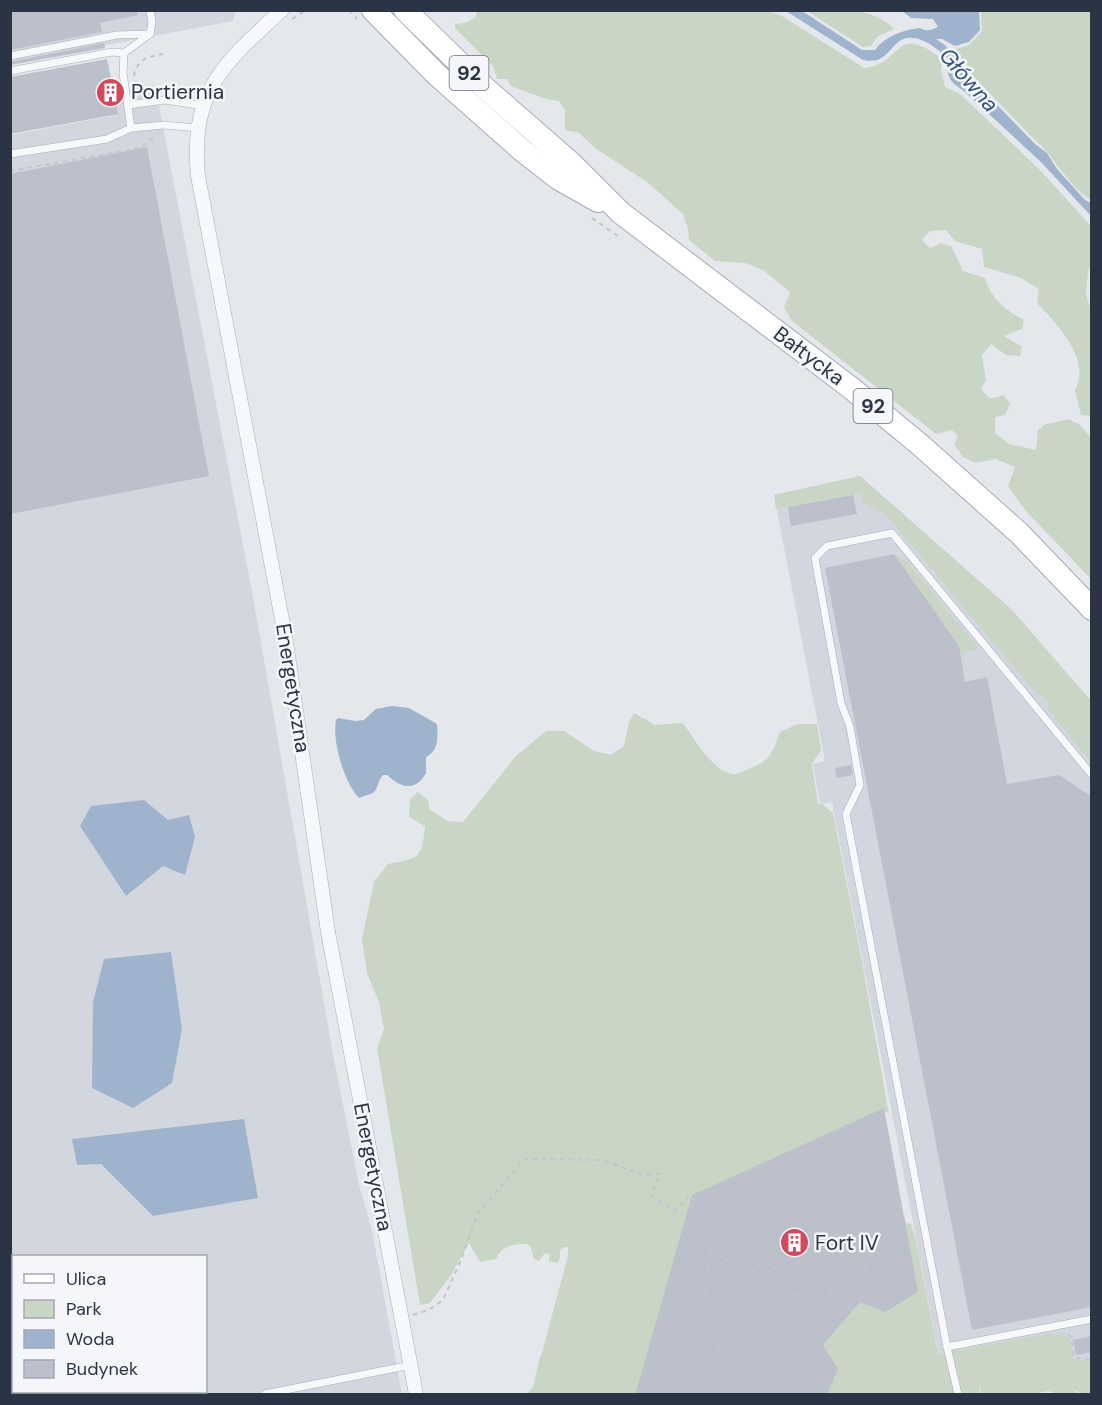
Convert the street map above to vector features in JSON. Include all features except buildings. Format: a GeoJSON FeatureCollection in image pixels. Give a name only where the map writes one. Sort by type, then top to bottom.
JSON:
{"type":"FeatureCollection","features":[{"type":"Feature","properties":{"kind":"main road","name":"Bałtycka"},"geometry":{"type":"LineString","coordinates":[[373,10],[462,98],[540,165],[559,179],[621,213]]}},
{"type":"Feature","properties":{"kind":"main road","name":"Bałtycka"},"geometry":{"type":"LineString","coordinates":[[405,10],[485,88],[572,164],[621,213],[851,388],[918,443],[1019,533],[1092,609]]}},
{"type":"Feature","properties":{"kind":"street","name":"Energetyczna"},"geometry":{"type":"LineString","coordinates":[[282,10],[228,62],[216,79],[204,106],[198,129],[196,151],[198,176],[285,635],[328,932],[416,1395]]}},
{"type":"Feature","properties":{"kind":"lane"},"geometry":{"type":"LineString","coordinates":[[10,71],[111,52],[124,53],[150,34],[152,22],[150,10]]}},
{"type":"Feature","properties":{"kind":"lane"},"geometry":{"type":"LineString","coordinates":[[10,56],[117,35],[150,34]]}},
{"type":"Feature","properties":{"kind":"lane"},"geometry":{"type":"LineString","coordinates":[[124,53],[123,73],[131,128]]}},
{"type":"Feature","properties":{"kind":"lane"},"geometry":{"type":"LineString","coordinates":[[128,105],[165,100],[204,106]]}},
{"type":"Feature","properties":{"kind":"lane"},"geometry":{"type":"LineString","coordinates":[[10,154],[107,139],[131,128],[164,125],[198,129]]}},
{"type":"Feature","properties":{"kind":"lane"},"geometry":{"type":"LineString","coordinates":[[958,1395],[846,814],[860,785],[850,726],[841,703],[815,558],[827,546],[892,533],[1092,775]]}},
{"type":"Feature","properties":{"kind":"lane"},"geometry":{"type":"LineString","coordinates":[[947,1347],[1092,1319]]}},
{"type":"Feature","properties":{"kind":"lane"},"geometry":{"type":"LineString","coordinates":[[265,1395],[411,1365]]}},
{"type":"Feature","properties":{"kind":"path"},"geometry":{"type":"LineString","coordinates":[[285,25],[306,10]]}},
{"type":"Feature","properties":{"kind":"path"},"geometry":{"type":"LineString","coordinates":[[148,94],[135,83],[135,68],[140,61],[163,54]]}},
{"type":"Feature","properties":{"kind":"path"},"geometry":{"type":"LineString","coordinates":[[178,94],[197,89]]}},
{"type":"Feature","properties":{"kind":"path"},"geometry":{"type":"LineString","coordinates":[[402,1318],[430,1309],[443,1299],[478,1214],[524,1159],[602,1160],[643,1175],[660,1174],[651,1195],[674,1211],[690,1195],[699,1205],[696,1233],[710,1251],[750,1271],[765,1262],[779,1270],[795,1266],[834,1294]]}},
{"type":"Feature","properties":{"kind":"path"},"geometry":{"type":"LineString","coordinates":[[692,1395],[692,1386],[706,1381],[730,1313],[748,1298],[773,1290],[824,1300],[860,1278],[866,1269],[821,1244],[784,1246]]}},
{"type":"Feature","properties":{"kind":"path"},"geometry":{"type":"LineString","coordinates":[[710,1251],[705,1301],[719,1348]]}},
{"type":"Feature","properties":{"kind":"path"},"geometry":{"type":"LineString","coordinates":[[1050,1327],[1052,1334],[1065,1332],[1071,1337],[1074,1357],[1092,1360]]}},
{"type":"Feature","properties":{"kind":"shaded area"},"geometry":{"type":"Polygon","coordinates":[[[11,11],[236,11],[233,21],[11,63],[11,11]]]}},
{"type":"Feature","properties":{"kind":"shaded area"},"geometry":{"type":"Polygon","coordinates":[[[155,85],[253,597],[332,1049],[359,1185],[372,1230],[402,1394],[11,1394],[11,135],[111,116],[107,89],[113,89],[114,92],[155,85]]]}},
{"type":"Feature","properties":{"kind":"shaded area"},"geometry":{"type":"Polygon","coordinates":[[[860,476],[1012,610],[1091,701],[1091,1394],[1084,1394],[1066,1386],[1070,1374],[1045,1371],[978,1384],[980,1394],[946,1394],[832,802],[820,804],[813,764],[825,761],[774,495],[860,476]]]}},
{"type":"Feature","properties":{"kind":"green space"},"geometry":{"type":"Polygon","coordinates":[[[841,10],[864,13],[875,16],[894,29],[877,37],[871,46],[863,47],[807,11],[841,10]]]}},
{"type":"Feature","properties":{"kind":"green space"},"geometry":{"type":"Polygon","coordinates":[[[477,11],[768,11],[782,16],[864,68],[886,60],[906,44],[926,48],[942,59],[941,70],[945,87],[960,94],[1040,170],[1091,226],[1091,262],[1086,295],[1091,310],[1091,416],[1081,415],[1075,390],[1079,379],[1076,355],[1054,321],[1037,303],[1039,289],[1021,278],[984,267],[982,249],[955,241],[946,230],[930,231],[922,240],[930,248],[941,243],[952,247],[963,271],[985,278],[991,292],[1000,303],[1024,320],[1022,329],[1004,336],[1022,347],[1020,356],[1006,355],[991,344],[982,355],[986,380],[981,389],[990,399],[1004,395],[1010,404],[1005,415],[995,417],[995,433],[1009,444],[1036,450],[1038,430],[1044,425],[1069,419],[1080,425],[1091,438],[1091,579],[1025,510],[1008,486],[1015,467],[996,459],[975,463],[963,457],[954,444],[958,436],[952,430],[936,434],[792,321],[784,307],[790,292],[763,270],[745,263],[715,261],[689,240],[683,214],[647,182],[595,148],[579,133],[565,130],[565,110],[559,101],[546,99],[511,86],[507,79],[497,79],[493,66],[455,28],[455,24],[465,23],[476,17],[477,11]]]}},
{"type":"Feature","properties":{"kind":"green space"},"geometry":{"type":"Polygon","coordinates":[[[981,11],[1091,11],[1091,200],[1075,187],[1042,147],[963,66],[952,50],[969,45],[982,31],[981,11]]]}},
{"type":"Feature","properties":{"kind":"green space"},"geometry":{"type":"Polygon","coordinates":[[[860,476],[1012,610],[1091,701],[1091,763],[1047,708],[1050,704],[1045,697],[1035,692],[885,514],[863,502],[861,493],[776,509],[774,495],[860,476]]]}},
{"type":"Feature","properties":{"kind":"green space"},"geometry":{"type":"Polygon","coordinates":[[[896,556],[906,560],[975,644],[977,647],[975,650],[960,654],[896,556]]]}},
{"type":"Feature","properties":{"kind":"green space"},"geometry":{"type":"Polygon","coordinates":[[[634,713],[655,725],[683,723],[712,762],[727,773],[735,774],[756,766],[766,759],[780,732],[798,724],[817,724],[821,750],[812,764],[818,804],[822,804],[833,813],[889,1114],[882,1109],[900,1204],[906,1223],[911,1224],[915,1236],[938,1354],[1051,1333],[1052,1335],[1065,1333],[1069,1337],[1073,1358],[1091,1362],[1091,1394],[1084,1394],[1065,1386],[1081,1394],[1059,1394],[1048,1391],[1033,1394],[982,1394],[979,1384],[980,1394],[526,1394],[533,1387],[568,1256],[568,1247],[560,1251],[557,1263],[549,1261],[549,1253],[544,1254],[539,1261],[534,1259],[530,1246],[527,1244],[508,1246],[498,1254],[496,1259],[480,1262],[469,1243],[451,1275],[430,1303],[420,1305],[377,1048],[384,1029],[379,1002],[367,973],[362,939],[374,882],[388,864],[413,858],[420,851],[425,826],[409,817],[410,799],[418,792],[428,800],[430,810],[448,821],[463,822],[516,756],[546,731],[564,731],[594,751],[611,755],[624,746],[629,722],[634,713]]]}},
{"type":"Feature","properties":{"kind":"water","name":"Główna"},"geometry":{"type":"Polygon","coordinates":[[[786,11],[802,11],[862,50],[875,50],[889,37],[901,32],[938,27],[933,19],[911,18],[902,11],[979,11],[980,30],[969,42],[955,46],[942,39],[936,39],[945,45],[974,81],[1035,144],[1047,153],[1057,169],[1085,200],[1091,203],[1091,216],[1040,161],[951,81],[947,58],[929,43],[907,38],[900,41],[880,59],[863,60],[786,11]]]}},
{"type":"Feature","properties":{"kind":"water"},"geometry":{"type":"Polygon","coordinates":[[[392,706],[409,708],[437,724],[435,747],[426,757],[426,773],[412,786],[402,785],[387,775],[383,775],[373,793],[359,798],[340,761],[335,729],[336,720],[338,718],[364,720],[376,709],[392,706]]]}},
{"type":"Feature","properties":{"kind":"water"},"geometry":{"type":"Polygon","coordinates":[[[144,800],[168,820],[189,815],[195,837],[185,875],[163,866],[126,896],[80,826],[91,806],[144,800]]]}},
{"type":"Feature","properties":{"kind":"water"},"geometry":{"type":"Polygon","coordinates":[[[171,952],[182,1029],[172,1083],[133,1108],[92,1088],[93,1002],[104,959],[171,952]]]}},
{"type":"Feature","properties":{"kind":"water"},"geometry":{"type":"Polygon","coordinates":[[[244,1119],[258,1198],[153,1216],[101,1164],[77,1165],[72,1139],[244,1119]]]}},
{"type":"Feature","properties":{"kind":"place","name":"Portiernia"},"geometry":{"type":"Point","coordinates":[110,92]}},
{"type":"Feature","properties":{"kind":"place","name":"Fort IV"},"geometry":{"type":"Point","coordinates":[794,1243]}}]}
